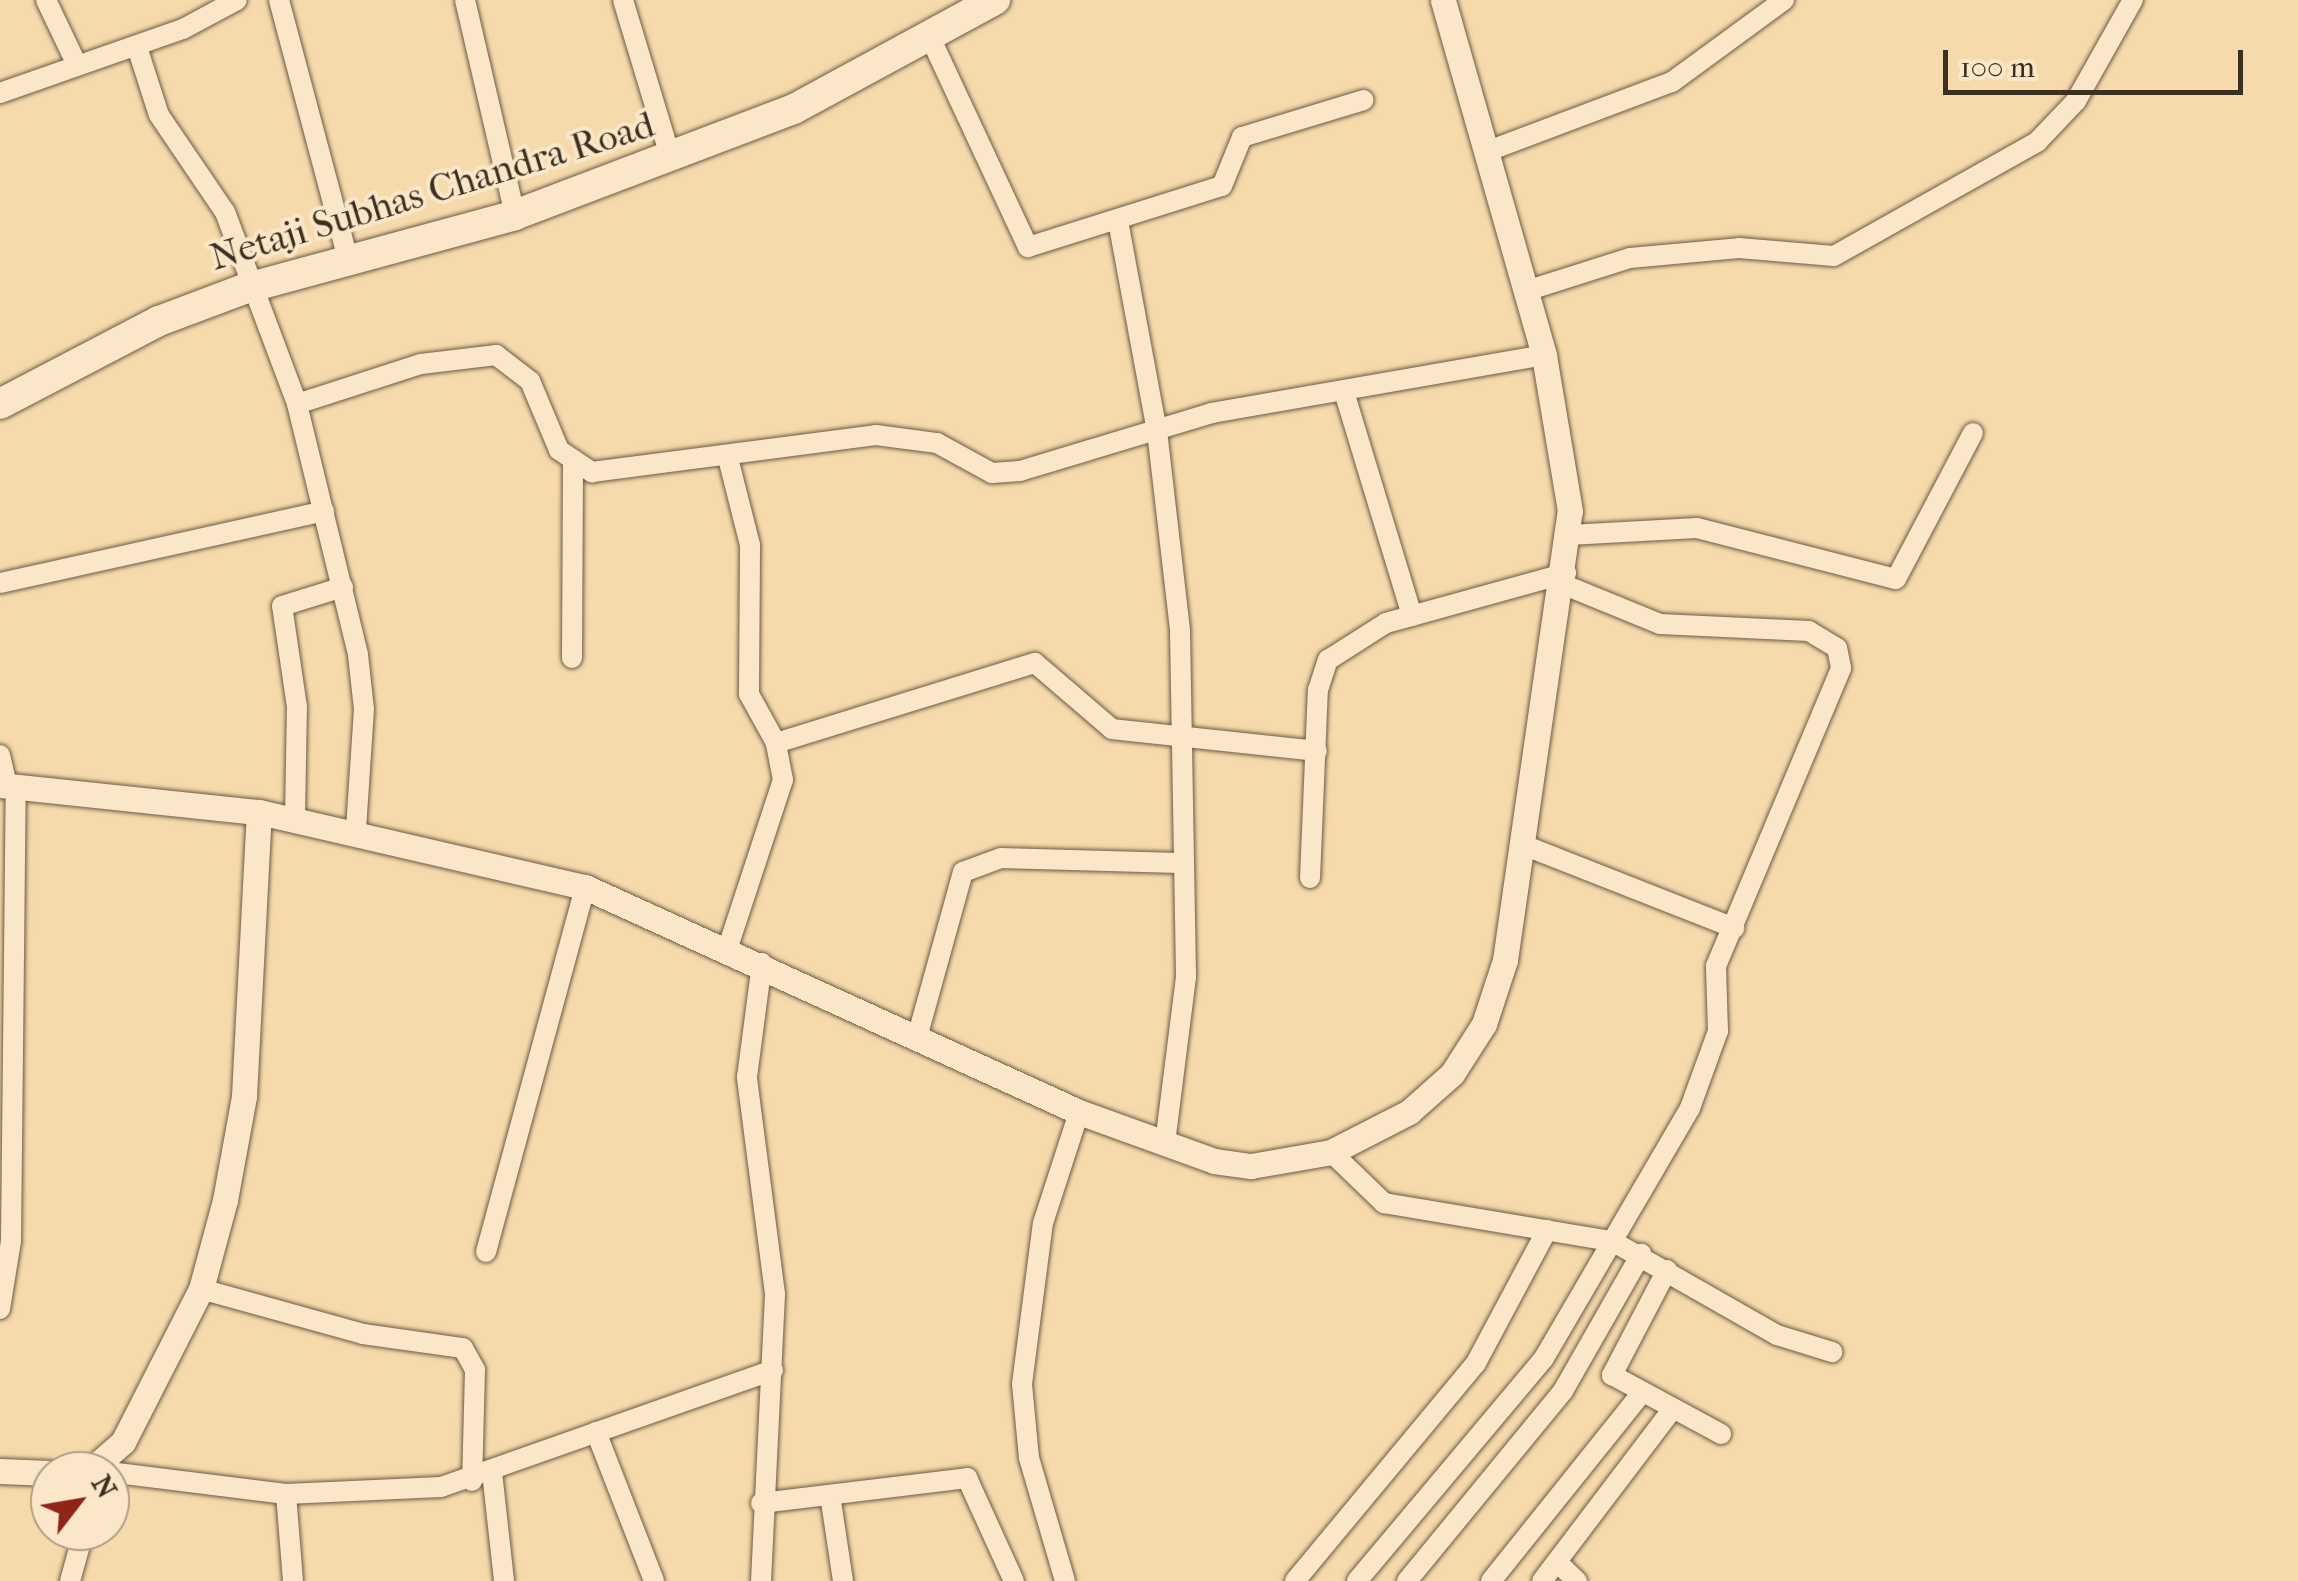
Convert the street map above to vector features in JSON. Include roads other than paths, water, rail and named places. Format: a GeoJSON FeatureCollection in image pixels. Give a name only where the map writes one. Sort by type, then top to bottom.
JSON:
{"type":"FeatureCollection","features":[{"type":"Feature","properties":{"kind":"main road","name":"Netaji Subhas Chandra Road"},"geometry":{"type":"LineString","coordinates":[[0,404],[159,321],[246,288],[347,255],[515,214],[794,110],[995,0]]}},
{"type":"Feature","properties":{"kind":"street"},"geometry":{"type":"LineString","coordinates":[[46,0],[76,63]]}},
{"type":"Feature","properties":{"kind":"street"},"geometry":{"type":"LineString","coordinates":[[0,93],[76,63],[136,47],[237,0]]}},
{"type":"Feature","properties":{"kind":"street"},"geometry":{"type":"LineString","coordinates":[[278,0],[347,255]]}},
{"type":"Feature","properties":{"kind":"street"},"geometry":{"type":"LineString","coordinates":[[465,0],[515,214]]}},
{"type":"Feature","properties":{"kind":"street"},"geometry":{"type":"LineString","coordinates":[[623,0],[671,159]]}},
{"type":"Feature","properties":{"kind":"street"},"geometry":{"type":"LineString","coordinates":[[8,785],[259,812],[356,828],[585,887],[728,947],[1079,1112],[1165,1143],[1252,1166],[1330,1152],[1408,1112],[1452,1074],[1484,1024],[1505,960],[1526,846],[1566,579],[1569,535],[1544,355],[1443,0]]}},
{"type":"Feature","properties":{"kind":"street"},"geometry":{"type":"LineString","coordinates":[[1488,151],[1672,82],[1784,0]]}},
{"type":"Feature","properties":{"kind":"street"},"geometry":{"type":"LineString","coordinates":[[1526,291],[1647,256],[1739,248],[1834,256],[2038,142],[2076,101],[2133,0]]}},
{"type":"Feature","properties":{"kind":"street"},"geometry":{"type":"LineString","coordinates":[[930,37],[1028,246],[1222,186],[1242,137],[1364,100]]}},
{"type":"Feature","properties":{"kind":"street"},"geometry":{"type":"LineString","coordinates":[[136,47],[159,116],[224,212],[246,288],[297,404],[343,587],[364,709],[356,828]]}},
{"type":"Feature","properties":{"kind":"street"},"geometry":{"type":"LineString","coordinates":[[1118,221],[1157,431],[1180,631],[1178,864],[1186,977],[1165,1143]]}},
{"type":"Feature","properties":{"kind":"street"},"geometry":{"type":"LineString","coordinates":[[297,404],[422,364],[496,355],[530,381],[573,466],[572,658]]}},
{"type":"Feature","properties":{"kind":"street"},"geometry":{"type":"LineString","coordinates":[[573,466],[728,458],[906,435],[992,473],[1157,431],[1544,355]]}},
{"type":"Feature","properties":{"kind":"street"},"geometry":{"type":"LineString","coordinates":[[1344,394],[1412,616]]}},
{"type":"Feature","properties":{"kind":"street"},"geometry":{"type":"LineString","coordinates":[[1569,535],[1697,528],[1896,579],[1973,433]]}},
{"type":"Feature","properties":{"kind":"street"},"geometry":{"type":"LineString","coordinates":[[728,458],[750,544],[749,694],[776,743],[783,780],[773,826],[728,947]]}},
{"type":"Feature","properties":{"kind":"street"},"geometry":{"type":"LineString","coordinates":[[0,583],[324,511]]}},
{"type":"Feature","properties":{"kind":"street"},"geometry":{"type":"LineString","coordinates":[[1310,878],[1317,751],[1328,660],[1353,638],[1412,616],[1566,579],[1660,624],[1809,632],[1837,648],[1841,668],[1818,732],[1716,966],[1711,1062],[1544,1358],[1357,1581]]}},
{"type":"Feature","properties":{"kind":"street"},"geometry":{"type":"LineString","coordinates":[[296,818],[296,707],[282,606],[343,587]]}},
{"type":"Feature","properties":{"kind":"street"},"geometry":{"type":"LineString","coordinates":[[776,743],[1035,663],[1094,722],[1179,740],[1317,751]]}},
{"type":"Feature","properties":{"kind":"street"},"geometry":{"type":"LineString","coordinates":[[0,755],[8,785],[11,1242],[0,1309]]}},
{"type":"Feature","properties":{"kind":"street"},"geometry":{"type":"LineString","coordinates":[[109,1451],[200,1289],[244,1096],[259,812]]}},
{"type":"Feature","properties":{"kind":"street"},"geometry":{"type":"LineString","coordinates":[[1526,846],[1734,928]]}},
{"type":"Feature","properties":{"kind":"street"},"geometry":{"type":"LineString","coordinates":[[918,1034],[963,872],[1001,858],[1178,864]]}},
{"type":"Feature","properties":{"kind":"street"},"geometry":{"type":"LineString","coordinates":[[486,1252],[585,887]]}},
{"type":"Feature","properties":{"kind":"street"},"geometry":{"type":"LineString","coordinates":[[761,1581],[760,1504],[773,1370],[775,1294],[748,1077],[762,963]]}},
{"type":"Feature","properties":{"kind":"street"},"geometry":{"type":"LineString","coordinates":[[1065,1581],[1029,1458],[1022,1384],[1043,1223],[1079,1112]]}},
{"type":"Feature","properties":{"kind":"street"},"geometry":{"type":"LineString","coordinates":[[1330,1152],[1384,1203],[1612,1241],[1641,1254],[1776,1335],[1832,1352]]}},
{"type":"Feature","properties":{"kind":"street"},"geometry":{"type":"LineString","coordinates":[[1295,1581],[1476,1363],[1547,1230]]}},
{"type":"Feature","properties":{"kind":"street"},"geometry":{"type":"LineString","coordinates":[[1407,1581],[1563,1391],[1641,1254]]}},
{"type":"Feature","properties":{"kind":"street"},"geometry":{"type":"LineString","coordinates":[[1667,1270],[1612,1368],[1641,1394],[1721,1434]]}},
{"type":"Feature","properties":{"kind":"street"},"geometry":{"type":"LineString","coordinates":[[200,1289],[363,1334],[463,1348],[475,1370],[482,1476],[504,1581]]}},
{"type":"Feature","properties":{"kind":"street"},"geometry":{"type":"LineString","coordinates":[[130,1474],[286,1494],[482,1476],[773,1370]]}},
{"type":"Feature","properties":{"kind":"street"},"geometry":{"type":"LineString","coordinates":[[1491,1581],[1641,1394]]}},
{"type":"Feature","properties":{"kind":"street"},"geometry":{"type":"LineString","coordinates":[[1542,1581],[1672,1410]]}},
{"type":"Feature","properties":{"kind":"street"},"geometry":{"type":"LineString","coordinates":[[596,1432],[654,1581]]}},
{"type":"Feature","properties":{"kind":"street"},"geometry":{"type":"LineString","coordinates":[[0,1470],[30,1472]]}},
{"type":"Feature","properties":{"kind":"street"},"geometry":{"type":"LineString","coordinates":[[760,1504],[967,1478],[1014,1581]]}},
{"type":"Feature","properties":{"kind":"street"},"geometry":{"type":"LineString","coordinates":[[286,1494],[294,1581]]}},
{"type":"Feature","properties":{"kind":"street"},"geometry":{"type":"LineString","coordinates":[[830,1495],[843,1581]]}},
{"type":"Feature","properties":{"kind":"street"},"geometry":{"type":"LineString","coordinates":[[70,1581],[78,1551]]}},
{"type":"Feature","properties":{"kind":"street"},"geometry":{"type":"LineString","coordinates":[[1557,1562],[1577,1581]]}}]}
